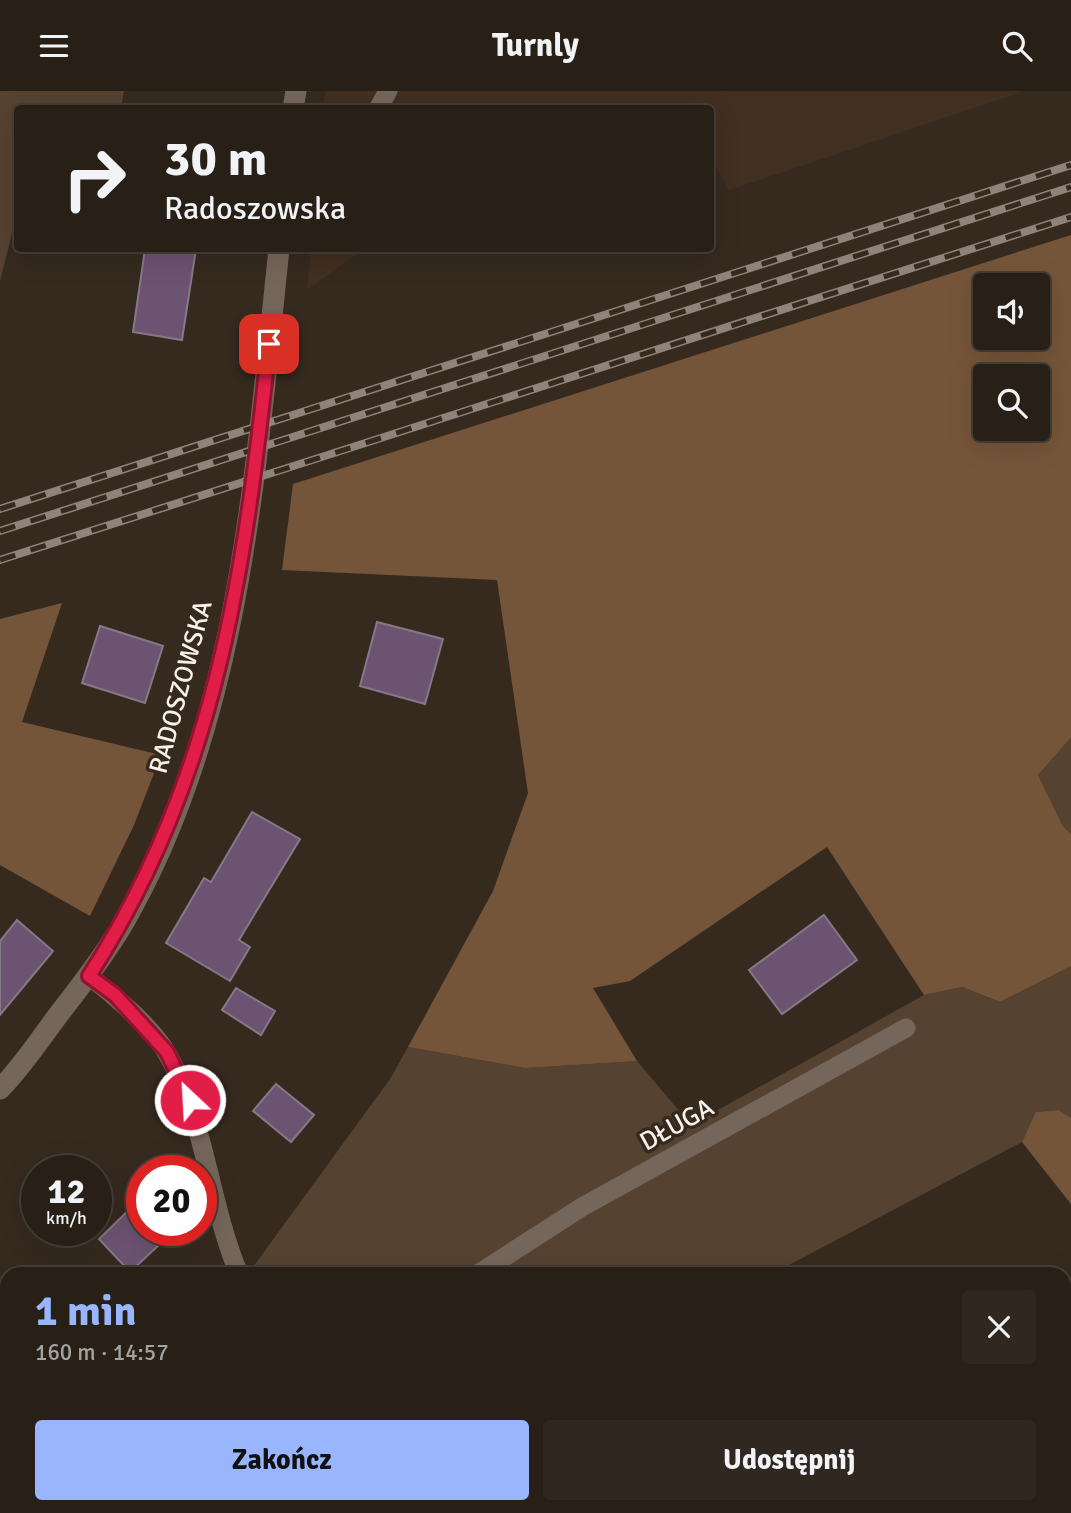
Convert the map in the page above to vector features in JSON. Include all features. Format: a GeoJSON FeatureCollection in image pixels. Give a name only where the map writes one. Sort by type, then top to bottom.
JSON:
{"type":"FeatureCollection","features":[{"type":"Feature","properties":{"kind":"street","name":"RADOSZOWSKA"},"geometry":{"type":"LineString","coordinates":[[0,1089],[89,976],[123,923],[157,856],[208,713],[228,631],[247,526],[278,252]]}},
{"type":"Feature","properties":{"kind":"lane"},"geometry":{"type":"LineString","coordinates":[[89,976],[115,995],[167,1052],[190,1100],[225,1240],[236,1267]]}},
{"type":"Feature","properties":{"kind":"lane","name":"DŁUGA"},"geometry":{"type":"LineString","coordinates":[[489,1267],[582,1207],[905,1028]]}},
{"type":"Feature","properties":{"kind":"shaded area"},"geometry":{"type":"Polygon","coordinates":[[[0,91],[124,91],[122,105],[14,105],[14,226],[0,281],[0,91]]]}},
{"type":"Feature","properties":{"kind":"shaded area"},"geometry":{"type":"Polygon","coordinates":[[[326,91],[1025,91],[729,190],[714,163],[714,105],[323,105],[326,91]]]}},
{"type":"Feature","properties":{"kind":"shaded area"},"geometry":{"type":"Polygon","coordinates":[[[1071,235],[1071,737],[1038,775],[1063,826],[1071,834],[1071,966],[1000,1002],[962,987],[924,995],[827,847],[630,981],[593,988],[637,1061],[525,1068],[408,1047],[493,891],[528,793],[497,580],[282,570],[293,484],[1071,235]]]}},
{"type":"Feature","properties":{"kind":"shaded area"},"geometry":{"type":"Polygon","coordinates":[[[311,252],[360,252],[307,290],[311,252]]]}},
{"type":"Feature","properties":{"kind":"shaded area"},"geometry":{"type":"Polygon","coordinates":[[[62,603],[22,722],[161,755],[134,825],[90,916],[0,865],[0,619],[62,603]]]}},
{"type":"Feature","properties":{"kind":"shaded area"},"geometry":{"type":"Polygon","coordinates":[[[1068,737],[1071,737],[1071,834],[1063,826],[1038,775],[1068,737]]]}},
{"type":"Feature","properties":{"kind":"shaded area"},"geometry":{"type":"Polygon","coordinates":[[[1071,966],[1071,1118],[1059,1110],[1037,1112],[1022,1142],[785,1267],[253,1267],[390,1079],[408,1047],[525,1068],[637,1061],[691,1125],[924,995],[962,987],[1000,1002],[1071,966]]]}},
{"type":"Feature","properties":{"kind":"shaded area"},"geometry":{"type":"Polygon","coordinates":[[[1059,1110],[1071,1118],[1071,1204],[1022,1142],[1036,1112],[1059,1110]]]}},
{"type":"Feature","properties":{"kind":"building"},"geometry":{"type":"Polygon","coordinates":[[[145,252],[196,252],[182,340],[133,332],[145,252]]]}},
{"type":"Feature","properties":{"kind":"building"},"geometry":{"type":"Polygon","coordinates":[[[377,622],[443,639],[425,704],[360,686],[377,622]]]}},
{"type":"Feature","properties":{"kind":"building"},"geometry":{"type":"Polygon","coordinates":[[[100,626],[163,646],[145,703],[82,683],[100,626]]]}},
{"type":"Feature","properties":{"kind":"building"},"geometry":{"type":"Polygon","coordinates":[[[252,812],[300,839],[239,940],[250,947],[230,981],[166,943],[204,878],[211,882],[252,812]]]}},
{"type":"Feature","properties":{"kind":"building"},"geometry":{"type":"Polygon","coordinates":[[[824,915],[857,960],[782,1014],[749,970],[824,915]]]}},
{"type":"Feature","properties":{"kind":"building"},"geometry":{"type":"Polygon","coordinates":[[[17,920],[53,951],[0,1015],[0,941],[17,920]]]}},
{"type":"Feature","properties":{"kind":"building"},"geometry":{"type":"Polygon","coordinates":[[[236,988],[275,1011],[261,1035],[222,1010],[236,988]]]}},
{"type":"Feature","properties":{"kind":"building"},"geometry":{"type":"Polygon","coordinates":[[[276,1084],[314,1115],[291,1142],[253,1111],[276,1084]]]}},
{"type":"Feature","properties":{"kind":"building"},"geometry":{"type":"Polygon","coordinates":[[[126,1213],[126,1246],[158,1246],[135,1267],[125,1267],[106,1246],[112,1246],[112,1226],[126,1213]]]}},
{"type":"Feature","properties":{"kind":"railway"},"geometry":{"type":"LineString","coordinates":[[0,509],[1071,165]]}},
{"type":"Feature","properties":{"kind":"railway"},"geometry":{"type":"LineString","coordinates":[[0,531],[1071,187]]}},
{"type":"Feature","properties":{"kind":"railway"},"geometry":{"type":"LineString","coordinates":[[0,560],[1071,217]]}},
{"type":"Feature","properties":{"kind":"route"},"geometry":{"type":"LineString","coordinates":[[190,1100],[167,1052],[115,995],[89,976],[123,923],[157,856],[184,787],[208,713],[228,631],[247,526],[269,344]]}}]}
